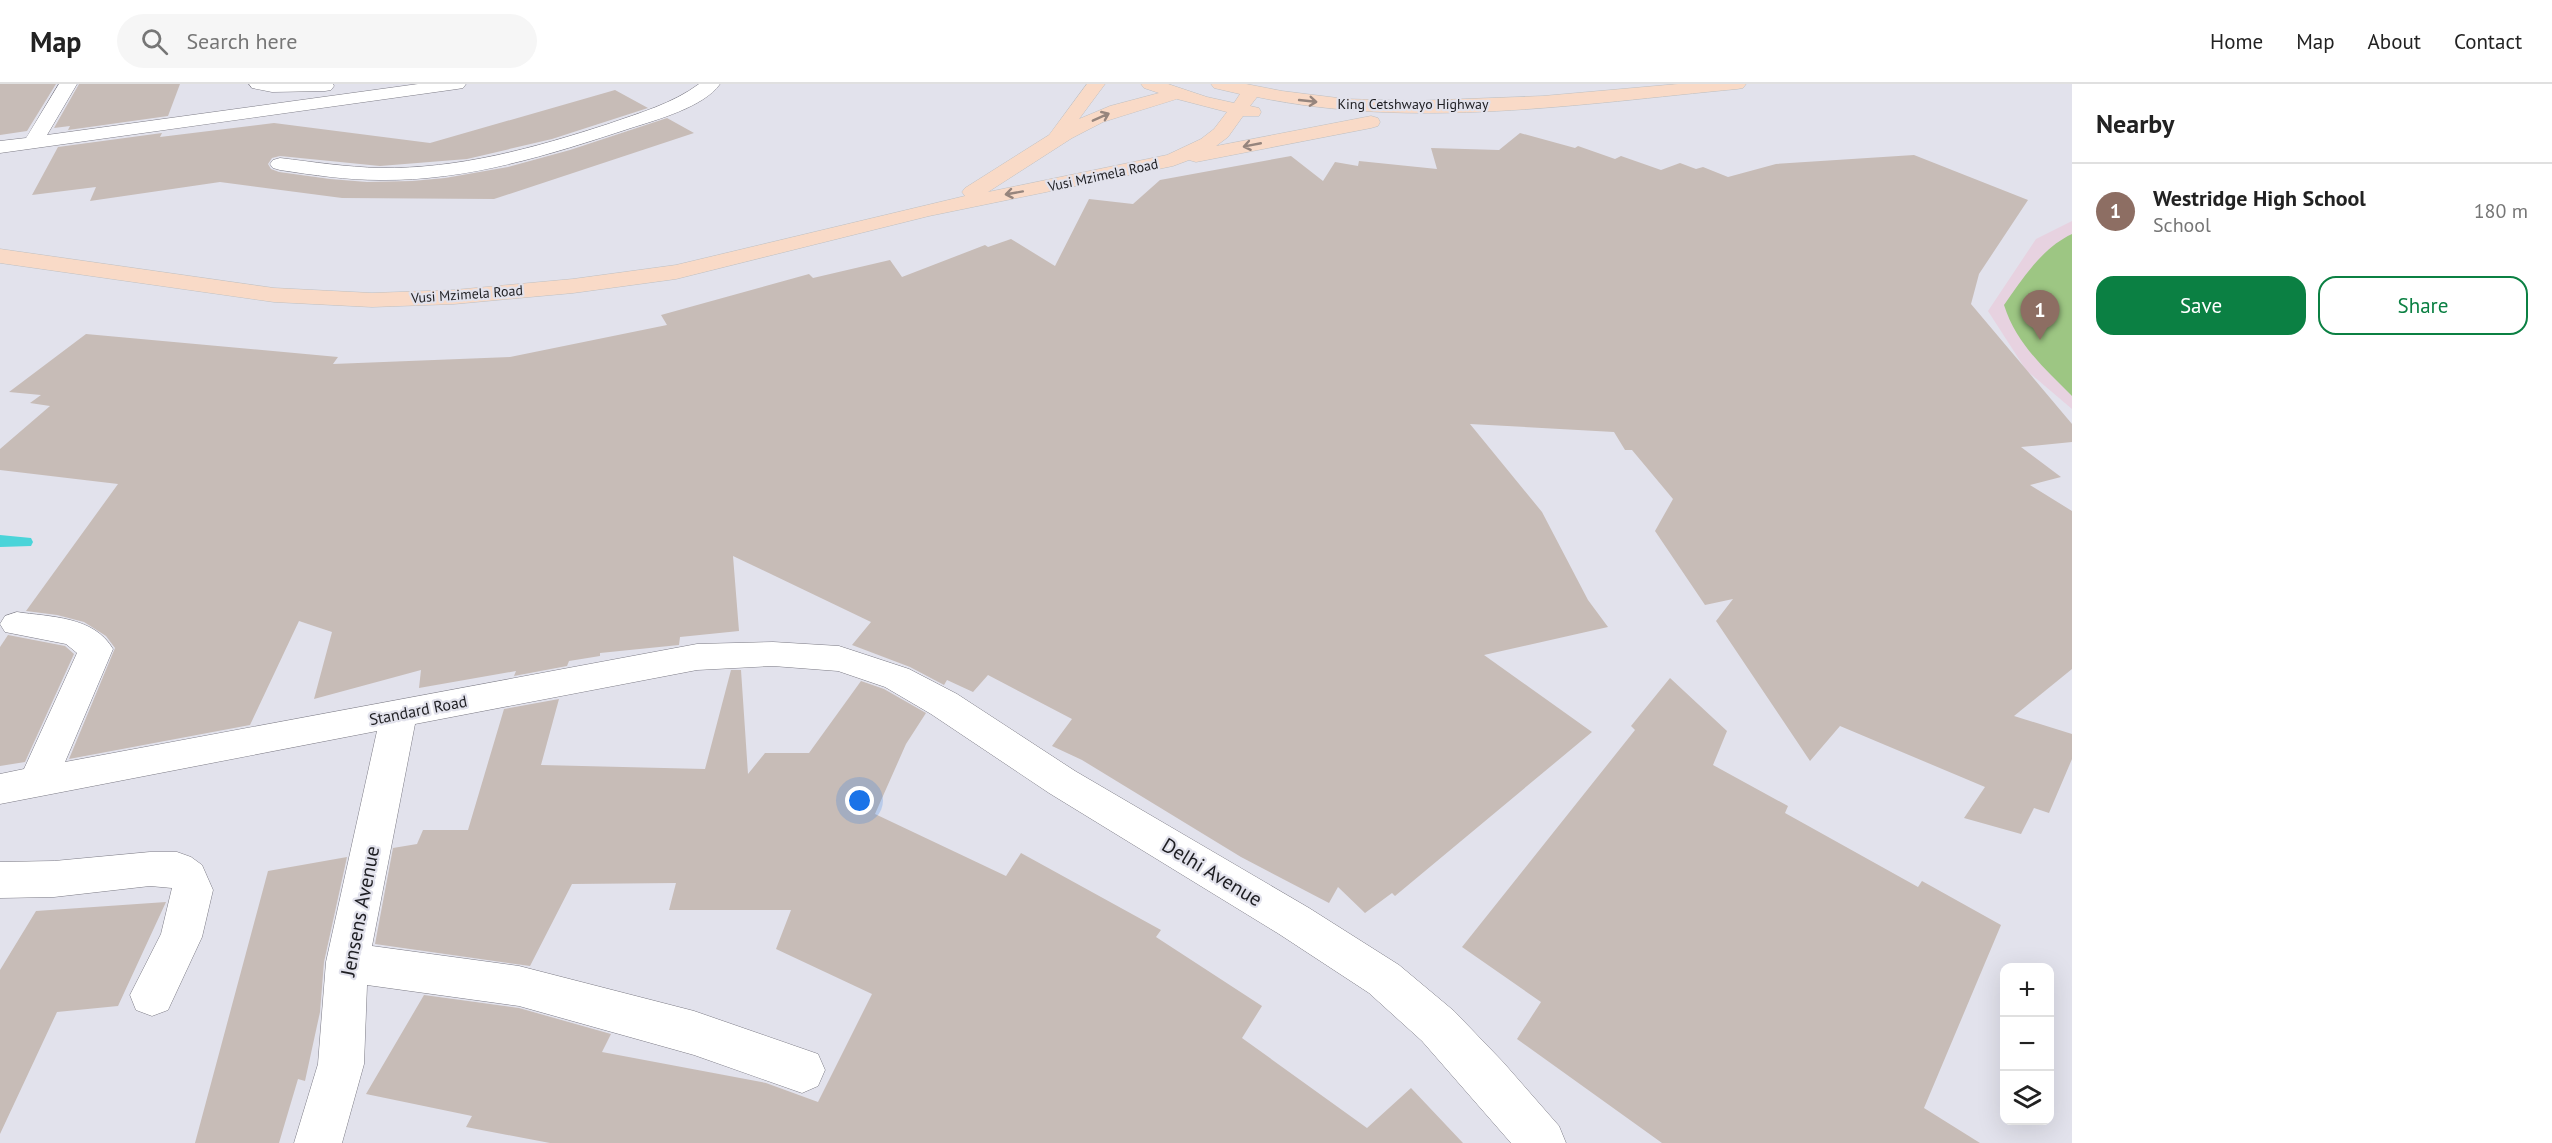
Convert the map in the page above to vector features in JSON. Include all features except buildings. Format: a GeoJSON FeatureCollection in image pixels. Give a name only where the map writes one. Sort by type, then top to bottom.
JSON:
{"type":"FeatureCollection","features":[{"type":"Feature","properties":{"kind":"main road"},"geometry":{"type":"LineString","coordinates":[[1050,145],[1096,84]]}},
{"type":"Feature","properties":{"kind":"main road"},"geometry":{"type":"LineString","coordinates":[[1150,84],[1175,94],[1237,110],[1268,115]]}},
{"type":"Feature","properties":{"kind":"main road","name":"Vusi Mzimela Road"},"geometry":{"type":"LineString","coordinates":[[929,210],[970,193],[1009,172],[1094,119],[1118,109],[1220,84]]}},
{"type":"Feature","properties":{"kind":"main road","name":"King Cetshwayo Highway"},"geometry":{"type":"LineString","coordinates":[[1220,84],[1301,101],[1370,106],[1501,103],[1737,84]]}},
{"type":"Feature","properties":{"kind":"main road","name":"Vusi Mzimela Road"},"geometry":{"type":"LineString","coordinates":[[0,256],[274,295],[372,300],[454,297],[573,286],[676,272],[929,210],[1173,160],[1208,143],[1221,133],[1251,92]]}},
{"type":"Feature","properties":{"kind":"main road","name":"King Cetshwayo Highway"},"geometry":{"type":"LineString","coordinates":[[1288,118],[1371,122],[1501,103]]}},
{"type":"Feature","properties":{"kind":"main road"},"geometry":{"type":"LineString","coordinates":[[1173,160],[1371,122]]}},
{"type":"Feature","properties":{"kind":"street"},"geometry":{"type":"LineString","coordinates":[[32,144],[68,84]]}},
{"type":"Feature","properties":{"kind":"street"},"geometry":{"type":"LineString","coordinates":[[258,84],[299,87],[353,84]]}},
{"type":"Feature","properties":{"kind":"street"},"geometry":{"type":"LineString","coordinates":[[0,147],[379,90],[457,84]]}},
{"type":"Feature","properties":{"kind":"street"},"geometry":{"type":"LineString","coordinates":[[280,164],[350,173],[393,174],[464,168],[514,158],[591,136],[667,110],[699,94],[711,84]]}},
{"type":"Feature","properties":{"kind":"street"},"geometry":{"type":"LineString","coordinates":[[17,624],[75,633],[96,650],[83,674],[37,782]]}},
{"type":"Feature","properties":{"kind":"street","name":"Standard Road"},"geometry":{"type":"LineString","coordinates":[[0,789],[696,657],[772,654],[839,658]]}},
{"type":"Feature","properties":{"kind":"street","name":"Delhi Avenue"},"geometry":{"type":"LineString","coordinates":[[839,658],[897,678],[944,704],[1062,782],[1294,921],[1384,979],[1438,1026],[1487,1078],[1542,1143]]}},
{"type":"Feature","properties":{"kind":"street","name":"Jensens Avenue"},"geometry":{"type":"LineString","coordinates":[[318,1143],[341,1064],[347,962],[399,714]]}},
{"type":"Feature","properties":{"kind":"street"},"geometry":{"type":"LineString","coordinates":[[0,880],[54,879],[150,869],[177,869],[188,877],[193,890],[181,937],[152,995]]}},
{"type":"Feature","properties":{"kind":"street"},"geometry":{"type":"LineString","coordinates":[[347,962],[519,986],[694,1034],[802,1070]]}},
{"type":"Feature","properties":{"kind":"shaded area"},"geometry":{"type":"Polygon","coordinates":[[[2072,221],[2072,409],[2026,370],[1988,311],[2036,239],[2072,221]]]}},
{"type":"Feature","properties":{"kind":"green space"},"geometry":{"type":"Polygon","coordinates":[[[2072,234],[2072,396],[2023,343],[2004,305],[2042,256],[2051,247],[2072,234]]]}},
{"type":"Feature","properties":{"kind":"waterway"},"geometry":{"type":"LineString","coordinates":[[0,541],[25,542]]}},
{"type":"Feature","properties":{"kind":"place","name":"Westridge High School"},"geometry":{"type":"Point","coordinates":[2040,340]}}]}
